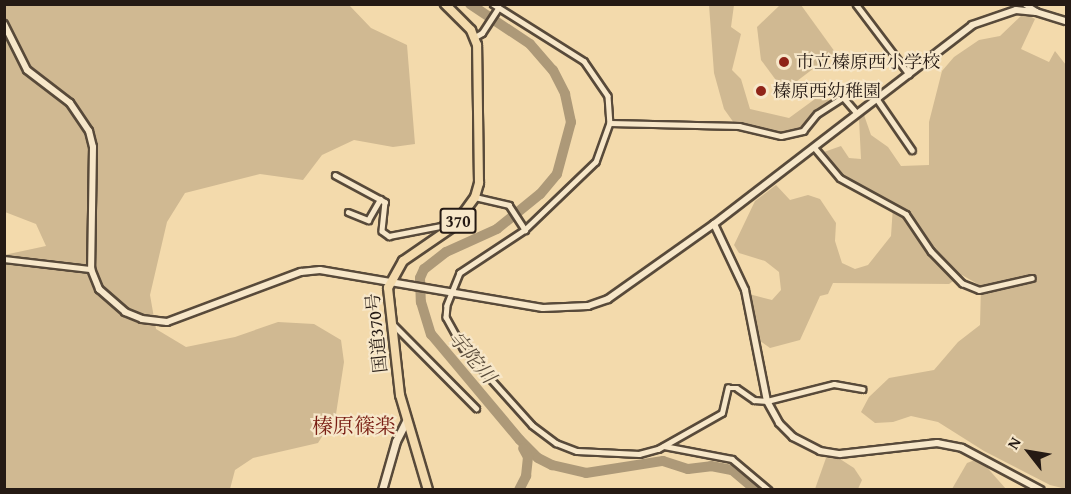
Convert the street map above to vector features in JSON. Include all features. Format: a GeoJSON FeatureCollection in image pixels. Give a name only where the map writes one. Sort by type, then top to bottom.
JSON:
{"type":"FeatureCollection","features":[{"type":"Feature","properties":{"kind":"highway"},"geometry":{"type":"LineString","coordinates":[[445,4],[479,34]]}},
{"type":"Feature","properties":{"kind":"highway","name":"国道370号"},"geometry":{"type":"LineString","coordinates":[[428,489],[406,421],[392,323],[389,280],[403,261],[454,226],[475,197],[479,126],[479,34]]}},
{"type":"Feature","properties":{"kind":"main road"},"geometry":{"type":"LineString","coordinates":[[382,489],[396,441],[406,421]]}},
{"type":"Feature","properties":{"kind":"street"},"geometry":{"type":"LineString","coordinates":[[856,4],[909,74]]}},
{"type":"Feature","properties":{"kind":"street"},"geometry":{"type":"LineString","coordinates":[[1025,4],[1036,12],[1066,21]]}},
{"type":"Feature","properties":{"kind":"street"},"geometry":{"type":"LineString","coordinates":[[479,34],[496,7],[584,61],[608,96],[610,123],[596,162],[524,228],[468,266],[449,291],[446,317],[463,348],[546,437],[577,452],[611,455],[639,454],[664,446],[722,413],[728,388],[737,388],[754,400],[767,401],[834,384],[862,389]]}},
{"type":"Feature","properties":{"kind":"street"},"geometry":{"type":"LineString","coordinates":[[4,24],[27,70],[70,103],[89,131],[93,147],[91,269],[99,289],[112,303],[155,322],[179,320],[301,272],[342,271],[543,308],[588,306],[626,290],[972,26],[996,15],[1036,12]]}},
{"type":"Feature","properties":{"kind":"street"},"geometry":{"type":"LineString","coordinates":[[610,123],[739,126],[781,136],[803,131],[818,114],[843,97],[857,114]]}},
{"type":"Feature","properties":{"kind":"street"},"geometry":{"type":"LineString","coordinates":[[877,99],[912,150]]}},
{"type":"Feature","properties":{"kind":"street"},"geometry":{"type":"LineString","coordinates":[[814,147],[840,178],[906,214],[931,251],[962,283],[979,290],[1032,278]]}},
{"type":"Feature","properties":{"kind":"street"},"geometry":{"type":"LineString","coordinates":[[336,175],[380,199],[387,208],[382,231],[392,237],[441,226],[460,209],[466,212]]}},
{"type":"Feature","properties":{"kind":"street"},"geometry":{"type":"LineString","coordinates":[[475,197],[509,205],[524,228]]}},
{"type":"Feature","properties":{"kind":"street"},"geometry":{"type":"LineString","coordinates":[[348,212],[368,220],[380,199]]}},
{"type":"Feature","properties":{"kind":"street"},"geometry":{"type":"LineString","coordinates":[[714,224],[746,290],[767,401],[779,423],[793,438],[820,451],[853,454],[937,443],[962,448],[1041,489]]}},
{"type":"Feature","properties":{"kind":"street"},"geometry":{"type":"LineString","coordinates":[[4,259],[91,269]]}},
{"type":"Feature","properties":{"kind":"street"},"geometry":{"type":"LineString","coordinates":[[392,323],[476,408]]}},
{"type":"Feature","properties":{"kind":"street"},"geometry":{"type":"LineString","coordinates":[[664,446],[732,459],[769,489]]}},
{"type":"Feature","properties":{"kind":"shaded area"},"geometry":{"type":"Polygon","coordinates":[[[5,5],[349,5],[371,28],[407,45],[415,144],[393,147],[354,140],[322,155],[303,180],[260,174],[185,193],[167,222],[150,295],[156,329],[186,347],[235,337],[278,322],[314,324],[341,340],[344,362],[336,414],[318,443],[253,458],[235,470],[230,489],[5,489],[4,255],[46,246],[36,224],[5,212],[5,5]]]}},
{"type":"Feature","properties":{"kind":"shaded area"},"geometry":{"type":"Polygon","coordinates":[[[709,5],[734,5],[731,27],[741,34],[732,70],[741,79],[750,109],[789,118],[815,99],[832,100],[797,130],[785,133],[734,123],[724,109],[714,73],[709,5]]]}},
{"type":"Feature","properties":{"kind":"shaded area"},"geometry":{"type":"Polygon","coordinates":[[[780,5],[801,5],[835,52],[784,91],[761,60],[757,27],[780,5]]]}},
{"type":"Feature","properties":{"kind":"shaded area"},"geometry":{"type":"Polygon","coordinates":[[[1024,13],[1035,19],[1021,49],[1049,62],[1055,51],[1066,65],[1066,489],[1050,485],[984,451],[938,422],[911,416],[893,422],[875,423],[861,412],[869,397],[889,378],[934,370],[958,342],[980,325],[981,286],[962,275],[949,284],[833,283],[828,294],[820,296],[800,340],[770,348],[759,340],[749,294],[772,300],[781,290],[779,272],[765,261],[739,253],[734,245],[755,201],[776,185],[790,200],[808,195],[820,199],[836,223],[835,241],[842,263],[855,269],[868,265],[891,236],[893,206],[853,188],[824,152],[841,146],[849,158],[861,159],[859,119],[864,115],[871,135],[888,147],[901,166],[929,165],[929,122],[942,71],[954,57],[979,40],[1000,36],[1024,13]]]}},
{"type":"Feature","properties":{"kind":"shaded area"},"geometry":{"type":"Polygon","coordinates":[[[826,458],[840,459],[854,468],[862,480],[858,489],[815,489],[826,458]]]}},
{"type":"Feature","properties":{"kind":"shaded area"},"geometry":{"type":"Polygon","coordinates":[[[975,460],[984,464],[1006,489],[952,489],[967,463],[975,460]]]}},
{"type":"Feature","properties":{"kind":"waterway","name":"宇陀川"},"geometry":{"type":"LineString","coordinates":[[470,4],[530,44],[553,70],[565,94],[571,122],[557,174],[540,194],[497,229],[446,252],[424,269],[420,278],[421,302],[431,334],[520,440],[538,458],[552,465],[586,473],[663,461],[688,469],[711,466],[732,470],[756,490]]}},
{"type":"Feature","properties":{"kind":"waterway"},"geometry":{"type":"LineString","coordinates":[[519,490],[526,476],[528,457],[523,448]]}},
{"type":"Feature","properties":{"kind":"place","name":"市立榛原西小学校"},"geometry":{"type":"Point","coordinates":[784,62]}},
{"type":"Feature","properties":{"kind":"place","name":"榛原西幼稚園"},"geometry":{"type":"Point","coordinates":[761,91]}},
{"type":"Feature","properties":{"kind":"district","name":"榛原篠楽"},"geometry":{"type":"Point","coordinates":[354,426]}}]}
